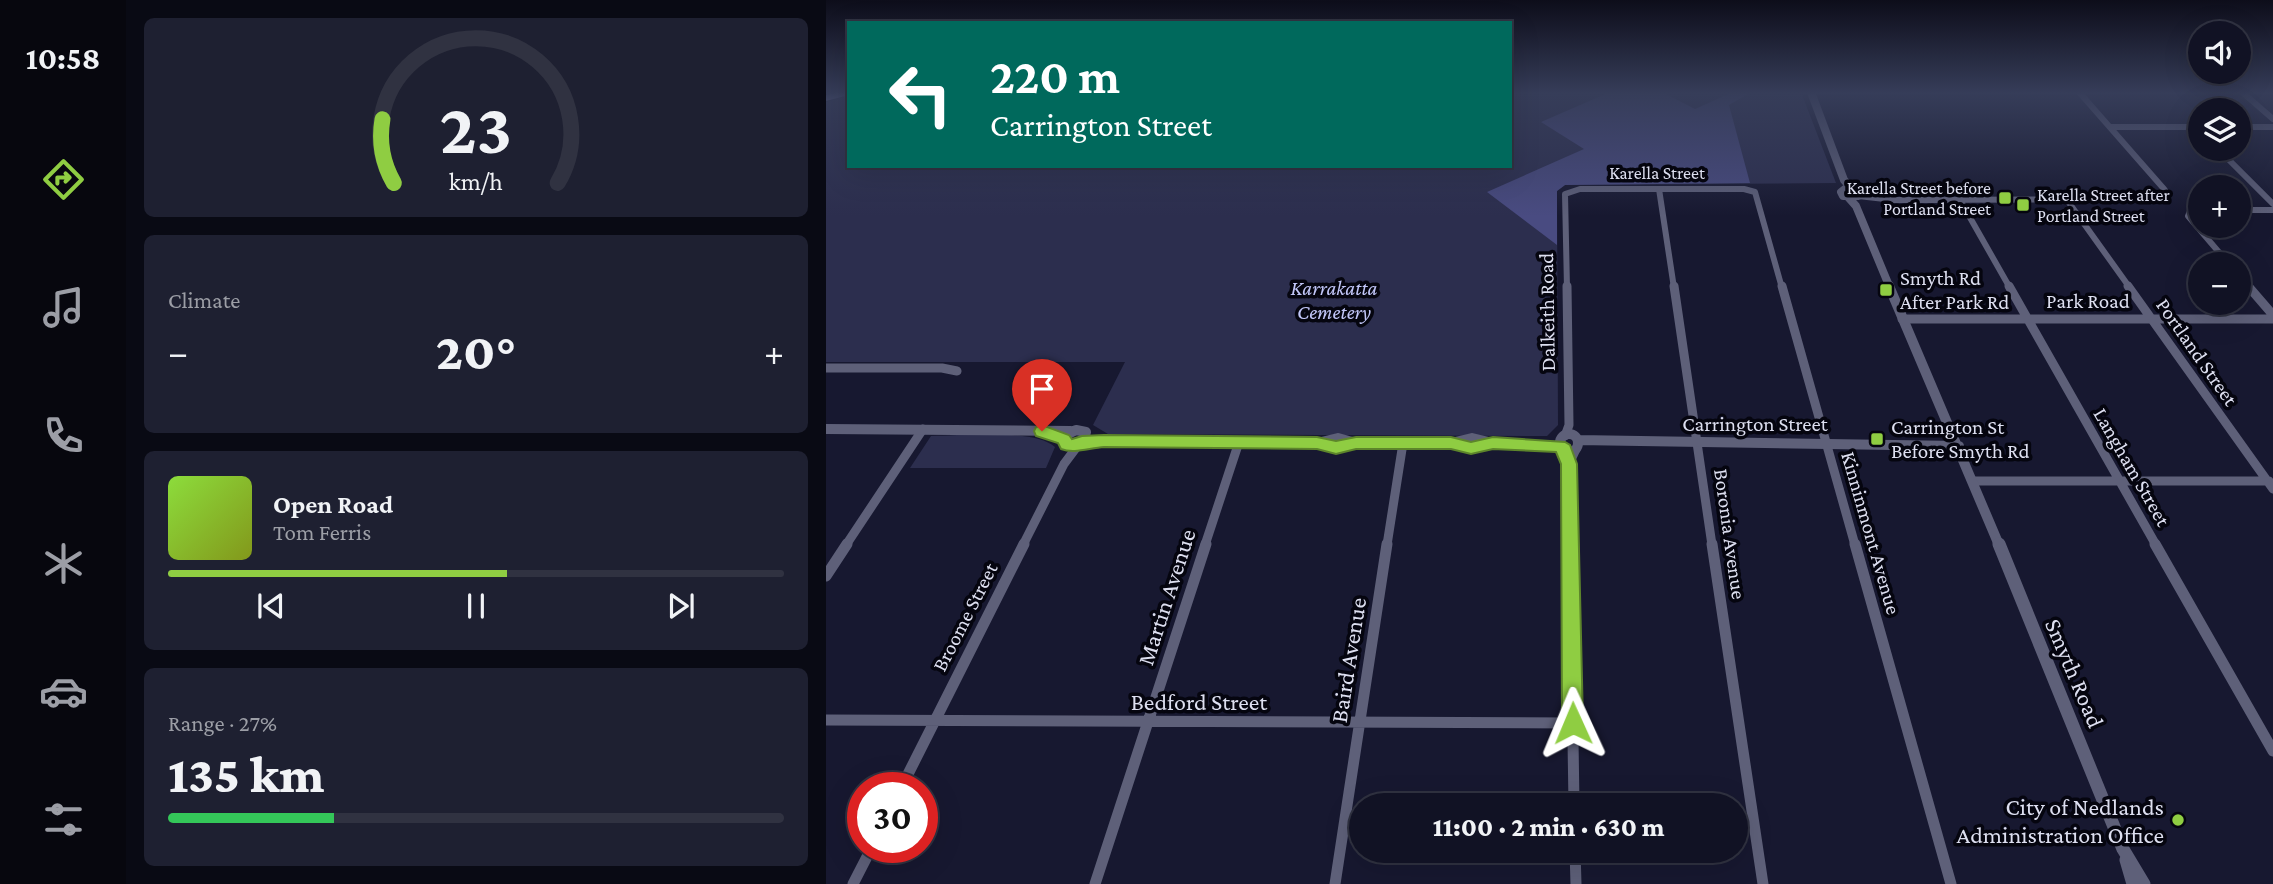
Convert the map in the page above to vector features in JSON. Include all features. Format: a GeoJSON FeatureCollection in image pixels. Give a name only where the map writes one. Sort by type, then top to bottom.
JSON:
{"type":"FeatureCollection","features":[{"type":"Feature","properties":{"kind":"street","name":"Smyth Road"},"geometry":{"type":"LineString","coordinates":[[1826,133],[2123,849],[2133,884]]}},
{"type":"Feature","properties":{"kind":"street"},"geometry":{"type":"LineString","coordinates":[[1852,193],[1875,198],[1960,200],[2164,199],[2168,195],[2115,133]]}},
{"type":"Feature","properties":{"kind":"street"},"geometry":{"type":"LineString","coordinates":[[2230,161],[2273,204]]}},
{"type":"Feature","properties":{"kind":"street","name":"Karella Street"},"geometry":{"type":"LineString","coordinates":[[1564,198],[1570,191],[1580,189],[1744,189],[1755,192]]}},
{"type":"Feature","properties":{"kind":"street","name":"Boronia Avenue"},"geometry":{"type":"LineString","coordinates":[[1659,189],[1763,884]]}},
{"type":"Feature","properties":{"kind":"street","name":"Kinninmont Avenue"},"geometry":{"type":"LineString","coordinates":[[1755,192],[1951,884]]}},
{"type":"Feature","properties":{"kind":"street","name":"Dalkeith Road"},"geometry":{"type":"LineString","coordinates":[[1564,198],[1574,793]]}},
{"type":"Feature","properties":{"kind":"street","name":"Langham Street"},"geometry":{"type":"LineString","coordinates":[[1960,200],[2273,751]]}},
{"type":"Feature","properties":{"kind":"street","name":"Portland Street"},"geometry":{"type":"LineString","coordinates":[[2067,200],[2271,484]]}},
{"type":"Feature","properties":{"kind":"street"},"geometry":{"type":"LineString","coordinates":[[2251,210],[2273,210]]}},
{"type":"Feature","properties":{"kind":"street"},"geometry":{"type":"LineString","coordinates":[[2207,238],[2219,252]]}},
{"type":"Feature","properties":{"kind":"street"},"geometry":{"type":"LineString","coordinates":[[2251,291],[2273,317]]}},
{"type":"Feature","properties":{"kind":"street","name":"Park Road"},"geometry":{"type":"LineString","coordinates":[[1902,318],[2273,317]]}},
{"type":"Feature","properties":{"kind":"street"},"geometry":{"type":"LineString","coordinates":[[826,368],[957,370]]}},
{"type":"Feature","properties":{"kind":"street","name":"Carrington Street"},"geometry":{"type":"LineString","coordinates":[[826,429],[1042,431],[1075,440],[1317,443],[1336,448],[1356,443],[1451,443],[1471,448],[1493,443],[1909,444],[1954,441]]}},
{"type":"Feature","properties":{"kind":"street"},"geometry":{"type":"LineString","coordinates":[[826,576],[922,429]]}},
{"type":"Feature","properties":{"kind":"street","name":"Broome Street"},"geometry":{"type":"LineString","coordinates":[[909,772],[1075,440]]}},
{"type":"Feature","properties":{"kind":"street","name":"Smyth Road"},"geometry":{"type":"LineString","coordinates":[[1954,441],[1973,481],[1984,513]]}},
{"type":"Feature","properties":{"kind":"street","name":"Martin Avenue"},"geometry":{"type":"LineString","coordinates":[[1095,884],[1239,442]]}},
{"type":"Feature","properties":{"kind":"street","name":"Baird Avenue"},"geometry":{"type":"LineString","coordinates":[[1335,884],[1403,443]]}},
{"type":"Feature","properties":{"kind":"street"},"geometry":{"type":"LineString","coordinates":[[1973,481],[2271,484]]}},
{"type":"Feature","properties":{"kind":"street","name":"Bedford Street"},"geometry":{"type":"LineString","coordinates":[[826,720],[1573,723]]}},
{"type":"Feature","properties":{"kind":"street","name":"Smyth Road"},"geometry":{"type":"LineString","coordinates":[[2123,849],[2144,884]]}},
{"type":"Feature","properties":{"kind":"street"},"geometry":{"type":"LineString","coordinates":[[853,884],[864,863]]}},
{"type":"Feature","properties":{"kind":"street"},"geometry":{"type":"LineString","coordinates":[[1575,863],[1576,884]]}},
{"type":"Feature","properties":{"kind":"green space","name":"Karrakatta Cemetery"},"geometry":{"type":"Polygon","coordinates":[[[826,133],[847,133],[847,168],[1512,168],[1512,133],[1817,133],[1836,183],[1565,185],[1557,191],[1558,425],[1547,436],[1108,434],[1093,425],[1125,362],[826,362],[826,133]]]}},
{"type":"Feature","properties":{"kind":"green space"},"geometry":{"type":"Polygon","coordinates":[[[1014,435],[1045,441],[1055,447],[1046,468],[910,468],[931,436],[1014,435]]]}},
{"type":"Feature","properties":{"kind":"shaded area"},"geometry":{"type":"Polygon","coordinates":[[[1559,133],[1737,133],[1750,183],[1565,185],[1557,191],[1557,245],[1487,192],[1584,149],[1559,133]]]}},
{"type":"Feature","properties":{"kind":"place","name":"Karella Street before Portland Street"},"geometry":{"type":"Point","coordinates":[2005,198]}},
{"type":"Feature","properties":{"kind":"place","name":"Karella Street after Portland Street"},"geometry":{"type":"Point","coordinates":[2023,205]}},
{"type":"Feature","properties":{"kind":"place","name":"Smyth Rd After Park Rd"},"geometry":{"type":"Point","coordinates":[1886,290]}},
{"type":"Feature","properties":{"kind":"place","name":"Carrington St Before Smyth Rd"},"geometry":{"type":"Point","coordinates":[1877,439]}},
{"type":"Feature","properties":{"kind":"place","name":"City of Nedlands Administration Office"},"geometry":{"type":"Point","coordinates":[2178,820]}},
{"type":"Feature","properties":{"kind":"route"},"geometry":{"type":"LineString","coordinates":[[1042,431],[1064,439],[1067,445],[1072,446],[1082,442],[1104,441],[1317,443],[1336,448],[1356,443],[1451,443],[1471,448],[1493,443],[1559,446],[1564,450],[1569,464],[1573,723]]}}]}
